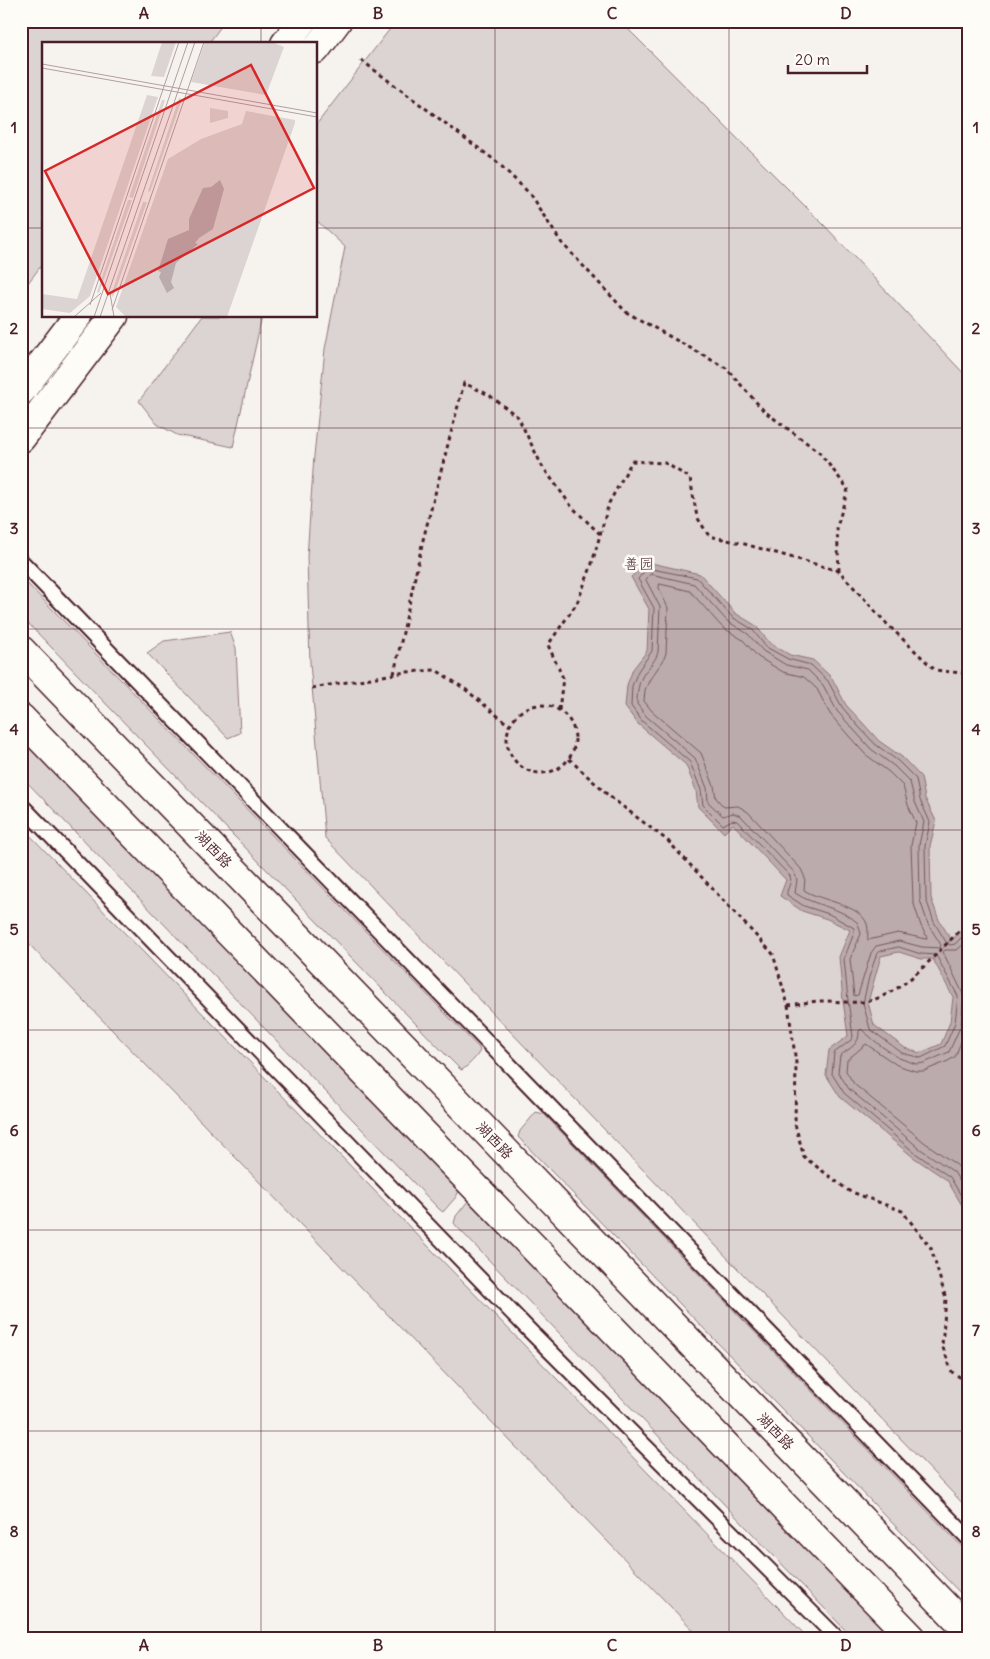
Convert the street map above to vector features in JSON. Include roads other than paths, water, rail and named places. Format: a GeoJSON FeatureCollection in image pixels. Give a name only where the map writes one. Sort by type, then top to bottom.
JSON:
{"type":"FeatureCollection","features":[{"type":"Feature","properties":{"kind":"main road"},"geometry":{"type":"LineString","coordinates":[[286,42],[302,21]]}},
{"type":"Feature","properties":{"kind":"main road"},"geometry":{"type":"LineString","coordinates":[[318,46],[337,21]]}},
{"type":"Feature","properties":{"kind":"main road"},"geometry":{"type":"LineString","coordinates":[[21,391],[76,318]]}},
{"type":"Feature","properties":{"kind":"main road"},"geometry":{"type":"LineString","coordinates":[[21,438],[112,318]]}},
{"type":"Feature","properties":{"kind":"main road","name":"湖西路"},"geometry":{"type":"LineString","coordinates":[[21,650],[966,1626]]}},
{"type":"Feature","properties":{"kind":"main road"},"geometry":{"type":"LineString","coordinates":[[21,718],[912,1638]]}},
{"type":"Feature","properties":{"kind":"lane"},"geometry":{"type":"LineString","coordinates":[[21,561],[969,1540]]}},
{"type":"Feature","properties":{"kind":"lane"},"geometry":{"type":"LineString","coordinates":[[21,805],[529,1330],[837,1638]]}},
{"type":"Feature","properties":{"kind":"water"},"geometry":{"type":"Polygon","coordinates":[[[647,562],[700,574],[735,613],[755,625],[770,643],[790,655],[813,660],[832,678],[846,705],[879,741],[902,757],[921,777],[925,798],[936,821],[930,846],[931,898],[939,920],[951,939],[943,948],[967,925],[969,931],[969,1217],[947,1180],[913,1157],[840,1097],[826,1075],[829,1050],[848,1036],[839,957],[850,930],[827,919],[802,911],[780,896],[786,880],[733,824],[724,833],[698,807],[696,791],[686,765],[638,724],[625,707],[627,685],[633,669],[647,651],[649,609],[631,577],[647,562]],[[899,952],[881,956],[868,1002],[874,1025],[905,1048],[920,1053],[941,1044],[950,1022],[953,997],[933,959],[921,959],[899,952]]]}},
{"type":"Feature","properties":{"kind":"park label","name":"善园"},"geometry":{"type":"Point","coordinates":[639,563]}}]}
